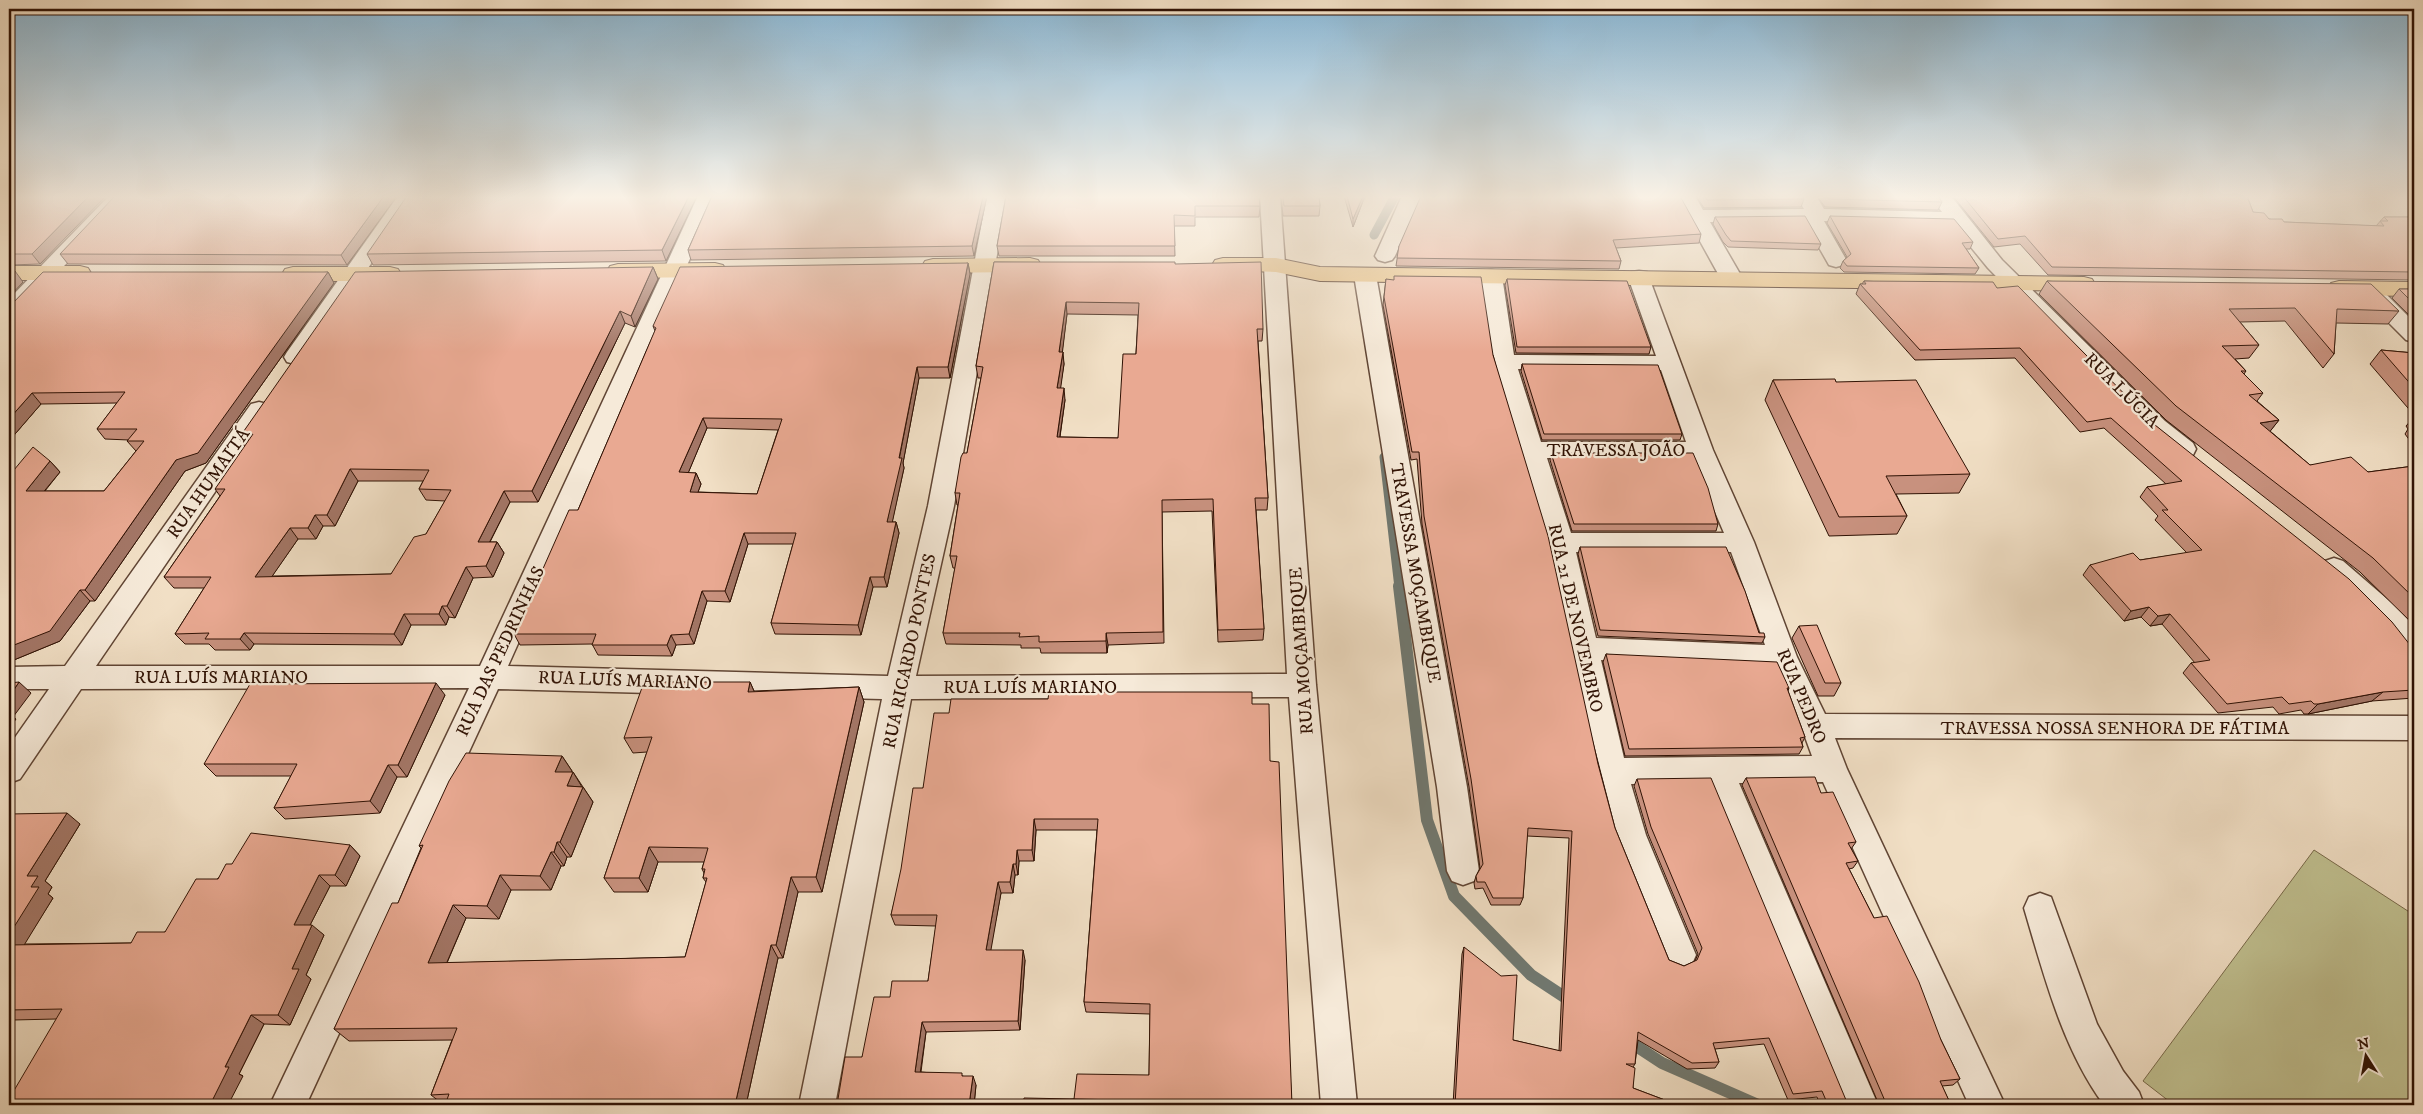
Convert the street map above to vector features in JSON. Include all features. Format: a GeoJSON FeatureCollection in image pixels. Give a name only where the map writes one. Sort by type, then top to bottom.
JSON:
{"type":"FeatureCollection","features":[{"type":"Feature","properties":{"kind":"main road"},"geometry":{"type":"LineString","coordinates":[[1200,265],[1276,265],[1320,274],[1639,277],[1726,269],[1836,261],[1995,264],[2099,275],[2014,283],[1726,269],[1315,255],[1276,265]]}},
{"type":"Feature","properties":{"kind":"main road"},"geometry":{"type":"LineString","coordinates":[[917,266],[1053,265]]}},
{"type":"Feature","properties":{"kind":"main road"},"geometry":{"type":"LineString","coordinates":[[2334,269],[2414,270]]}},
{"type":"Feature","properties":{"kind":"main road"},"geometry":{"type":"LineString","coordinates":[[596,272],[733,270]]}},
{"type":"Feature","properties":{"kind":"main road"},"geometry":{"type":"LineString","coordinates":[[9,273],[105,273]]}},
{"type":"Feature","properties":{"kind":"main road"},"geometry":{"type":"LineString","coordinates":[[273,274],[411,274]]}},
{"type":"Feature","properties":{"kind":"main road"},"geometry":{"type":"LineString","coordinates":[[2319,288],[2414,289]]}},
{"type":"Feature","properties":{"kind":"street"},"geometry":{"type":"LineString","coordinates":[[9,311],[69,248]]}},
{"type":"Feature","properties":{"kind":"street","name":"RUA HUMAITÁ"},"geometry":{"type":"LineString","coordinates":[[9,770],[371,248]]}},
{"type":"Feature","properties":{"kind":"street","name":"RUA DAS PEDRINHAS"},"geometry":{"type":"LineString","coordinates":[[288,1105],[488,677],[684,248]]}},
{"type":"Feature","properties":{"kind":"street","name":"RUA RICARDO PONTES"},"geometry":{"type":"LineString","coordinates":[[817,1105],[899,688],[941,506],[988,248]]}},
{"type":"Feature","properties":{"kind":"street","name":"RUA MOÇAMBIQUE"},"geometry":{"type":"LineString","coordinates":[[1275,248],[1302,685],[1339,1105]]}},
{"type":"Feature","properties":{"kind":"street"},"geometry":{"type":"LineString","coordinates":[[1385,256],[1389,248]]}},
{"type":"Feature","properties":{"kind":"street"},"geometry":{"type":"LineString","coordinates":[[1714,248],[1726,269]]}},
{"type":"Feature","properties":{"kind":"street"},"geometry":{"type":"LineString","coordinates":[[1830,248],[1836,261]]}},
{"type":"Feature","properties":{"kind":"street","name":"RUA LÚCIA"},"geometry":{"type":"LineString","coordinates":[[1982,248],[1995,264],[2157,427],[2200,461]]}},
{"type":"Feature","properties":{"kind":"street","name":"TRAVESSA MOÇAMBIQUE"},"geometry":{"type":"LineString","coordinates":[[1365,274],[1452,787],[1463,871]]}},
{"type":"Feature","properties":{"kind":"street","name":"RUA 21 DE NOVEMBRO"},"geometry":{"type":"LineString","coordinates":[[1491,276],[1504,362],[1561,543],[1612,771],[1630,835],[1679,955]]}},
{"type":"Feature","properties":{"kind":"street","name":"RUA PEDRO"},"geometry":{"type":"LineString","coordinates":[[1639,277],[1668,363],[1701,450],[1740,542],[1784,657],[1816,726],[1832,769],[1987,1105]]}},
{"type":"Feature","properties":{"kind":"street"},"geometry":{"type":"LineString","coordinates":[[2368,289],[2414,335]]}},
{"type":"Feature","properties":{"kind":"street"},"geometry":{"type":"LineString","coordinates":[[1504,362],[1668,363]]}},
{"type":"Feature","properties":{"kind":"street","name":"TRAVESSA JOÃO"},"geometry":{"type":"LineString","coordinates":[[1532,450],[1701,450]]}},
{"type":"Feature","properties":{"kind":"street"},"geometry":{"type":"LineString","coordinates":[[1561,543],[1740,542]]}},
{"type":"Feature","properties":{"kind":"street"},"geometry":{"type":"LineString","coordinates":[[2319,556],[2350,580],[2414,644]]}},
{"type":"Feature","properties":{"kind":"street"},"geometry":{"type":"LineString","coordinates":[[1585,648],[1784,657]]}},
{"type":"Feature","properties":{"kind":"street","name":"RUA LUÍS MARIANO"},"geometry":{"type":"LineString","coordinates":[[9,678],[488,677],[899,688],[1302,685]]}},
{"type":"Feature","properties":{"kind":"street","name":"TRAVESSA NOSSA SENHORA DE FÁTIMA"},"geometry":{"type":"LineString","coordinates":[[1816,726],[1935,728],[2414,728]]}},
{"type":"Feature","properties":{"kind":"street"},"geometry":{"type":"LineString","coordinates":[[1612,771],[1719,772],[1832,769]]}},
{"type":"Feature","properties":{"kind":"street"},"geometry":{"type":"LineString","coordinates":[[1719,772],[1796,947],[1860,1105]]}},
{"type":"Feature","properties":{"kind":"street"},"geometry":{"type":"LineString","coordinates":[[2040,908],[2082,1033],[2115,1092],[2126,1105]]}},
{"type":"Feature","properties":{"kind":"green space"},"geometry":{"type":"Polygon","coordinates":[[[2314,850],[2414,915],[2414,1105],[2174,1105],[2143,1081],[2314,850]]]}},
{"type":"Feature","properties":{"kind":"building"},"geometry":{"type":"Polygon","coordinates":[[[9,248],[38,248],[32,254],[9,254],[9,248]]]}},
{"type":"Feature","properties":{"kind":"building"},"geometry":{"type":"Polygon","coordinates":[[[66,248],[346,248],[341,255],[60,254],[66,248]]]}},
{"type":"Feature","properties":{"kind":"building"},"geometry":{"type":"Polygon","coordinates":[[[371,248],[663,248],[662,250],[367,254],[371,248]]]}},
{"type":"Feature","properties":{"kind":"building"},"geometry":{"type":"Polygon","coordinates":[[[689,248],[831,248],[688,250],[689,248]]]}},
{"type":"Feature","properties":{"kind":"building"},"geometry":{"type":"Polygon","coordinates":[[[1399,248],[1616,248],[1621,261],[1397,258],[1399,248]]]}},
{"type":"Feature","properties":{"kind":"building"},"geometry":{"type":"Polygon","coordinates":[[[1848,248],[1965,248],[1979,268],[1847,266],[1843,261],[1851,254],[1848,248]]]}},
{"type":"Feature","properties":{"kind":"building"},"geometry":{"type":"Polygon","coordinates":[[[2035,248],[2414,248],[2414,272],[2052,267],[2035,248]]]}},
{"type":"Feature","properties":{"kind":"building"},"geometry":{"type":"Polygon","coordinates":[[[994,262],[1175,262],[1175,264],[1261,262],[1263,329],[1257,329],[1268,498],[1255,498],[1264,629],[1218,630],[1213,499],[1162,500],[1163,632],[1106,633],[1106,641],[1039,642],[1039,636],[1019,637],[1020,633],[943,633],[957,556],[950,556],[960,493],[955,493],[961,457],[963,453],[967,453],[983,367],[976,366],[994,262]],[[1066,302],[1059,352],[1063,352],[1057,388],[1064,388],[1057,437],[1118,438],[1123,354],[1136,354],[1139,303],[1066,302]]]}},
{"type":"Feature","properties":{"kind":"building"},"geometry":{"type":"Polygon","coordinates":[[[968,263],[948,367],[917,367],[899,458],[902,458],[887,522],[896,522],[884,577],[870,577],[858,625],[771,623],[796,533],[744,533],[725,591],[702,591],[689,634],[671,635],[667,645],[592,645],[596,634],[514,634],[569,510],[578,510],[656,328],[653,326],[680,267],[968,263]],[[703,418],[679,472],[696,473],[690,492],[757,494],[782,419],[703,418]]]}},
{"type":"Feature","properties":{"kind":"building"},"geometry":{"type":"Polygon","coordinates":[[[653,267],[631,316],[620,311],[532,491],[504,491],[478,542],[497,542],[486,566],[466,567],[447,606],[442,606],[439,614],[404,614],[394,634],[244,633],[240,639],[205,639],[209,633],[175,634],[211,577],[164,577],[225,489],[215,489],[253,434],[239,438],[355,272],[653,267]],[[350,469],[327,515],[315,515],[308,528],[290,528],[255,577],[391,574],[414,537],[426,534],[451,490],[419,489],[429,470],[350,469]]]}},
{"type":"Feature","properties":{"kind":"building"},"geometry":{"type":"Polygon","coordinates":[[[9,271],[15,271],[9,278],[9,271]]]}},
{"type":"Feature","properties":{"kind":"building"},"geometry":{"type":"Polygon","coordinates":[[[43,272],[328,272],[198,453],[176,460],[85,590],[80,590],[50,631],[9,647],[9,476],[33,447],[50,461],[26,491],[104,491],[144,441],[127,441],[137,429],[97,429],[125,392],[32,393],[9,419],[9,307],[43,272]]]}},
{"type":"Feature","properties":{"kind":"building"},"geometry":{"type":"Polygon","coordinates":[[[1394,276],[1481,277],[1493,355],[1548,536],[1598,764],[1615,828],[1669,960],[1684,966],[1697,960],[1702,948],[1651,827],[1637,779],[1711,778],[1846,1100],[1885,1101],[1746,778],[1815,777],[1821,793],[1833,792],[1856,842],[1848,843],[1858,861],[1846,863],[1874,918],[1887,916],[1919,982],[1941,1040],[1960,1079],[1940,1081],[1951,1105],[1883,1105],[1882,1103],[1828,1105],[1822,1091],[1793,1094],[1769,1038],[1713,1043],[1719,1062],[1692,1063],[1638,1032],[1635,1064],[1626,1064],[1635,1068],[1633,1088],[1678,1105],[1455,1105],[1464,947],[1501,976],[1517,975],[1513,1040],[1561,1051],[1572,831],[1528,828],[1523,898],[1493,898],[1485,882],[1477,882],[1476,876],[1483,864],[1471,779],[1424,516],[1419,452],[1412,452],[1384,297],[1386,279],[1394,280],[1394,276]]]}},
{"type":"Feature","properties":{"kind":"building"},"geometry":{"type":"Polygon","coordinates":[[[1507,279],[1627,281],[1651,347],[1517,347],[1507,279]]]}},
{"type":"Feature","properties":{"kind":"building"},"geometry":{"type":"Polygon","coordinates":[[[1864,281],[1993,282],[1997,288],[2018,286],[2155,425],[2349,579],[2392,622],[2414,650],[2414,690],[2383,692],[2318,704],[2314,704],[2311,701],[2289,704],[2282,697],[2227,704],[2191,663],[2210,660],[2170,614],[2158,616],[2149,607],[2131,611],[2090,565],[2133,553],[2140,560],[2202,550],[2162,510],[2168,510],[2147,487],[2182,481],[2111,418],[2087,422],[2020,348],[1920,350],[1860,284],[1866,284],[1864,281]]]}},
{"type":"Feature","properties":{"kind":"building"},"geometry":{"type":"Polygon","coordinates":[[[2047,281],[2371,284],[2399,311],[2337,309],[2334,354],[2295,308],[2229,309],[2259,345],[2222,346],[2246,371],[2241,371],[2263,393],[2249,395],[2279,420],[2260,423],[2310,465],[2351,457],[2368,472],[2414,466],[2414,598],[2373,558],[2176,406],[2047,281]]]}},
{"type":"Feature","properties":{"kind":"building"},"geometry":{"type":"Polygon","coordinates":[[[2399,289],[2414,289],[2414,304],[2399,289]]]}},
{"type":"Feature","properties":{"kind":"building"},"geometry":{"type":"Polygon","coordinates":[[[2381,350],[2414,353],[2414,388],[2381,350]]]}},
{"type":"Feature","properties":{"kind":"building"},"geometry":{"type":"Polygon","coordinates":[[[1522,364],[1658,365],[1682,434],[1544,434],[1522,364]]]}},
{"type":"Feature","properties":{"kind":"building"},"geometry":{"type":"Polygon","coordinates":[[[1835,379],[1836,382],[1916,380],[1970,474],[1886,476],[1907,516],[1839,517],[1773,380],[1835,379]]]}},
{"type":"Feature","properties":{"kind":"building"},"geometry":{"type":"Polygon","coordinates":[[[1551,453],[1693,453],[1708,488],[1718,524],[1574,524],[1551,453]]]}},
{"type":"Feature","properties":{"kind":"building"},"geometry":{"type":"Polygon","coordinates":[[[1580,547],[1726,547],[1745,591],[1759,633],[1764,633],[1765,637],[1600,630],[1580,547]]]}},
{"type":"Feature","properties":{"kind":"building"},"geometry":{"type":"Polygon","coordinates":[[[1817,625],[1841,683],[1825,683],[1799,626],[1817,625]]]}},
{"type":"Feature","properties":{"kind":"building"},"geometry":{"type":"Polygon","coordinates":[[[1606,654],[1777,662],[1789,688],[1787,688],[1805,737],[1800,738],[1803,747],[1629,749],[1606,654]]]}},
{"type":"Feature","properties":{"kind":"building"},"geometry":{"type":"Polygon","coordinates":[[[19,682],[9,697],[9,683],[19,682]]]}},
{"type":"Feature","properties":{"kind":"building"},"geometry":{"type":"Polygon","coordinates":[[[644,682],[750,682],[748,692],[859,687],[816,877],[791,877],[776,945],[771,945],[735,1105],[445,1105],[449,1094],[431,1095],[457,1028],[334,1029],[392,903],[398,903],[423,845],[419,846],[449,781],[466,753],[562,756],[555,772],[573,772],[567,786],[583,787],[560,842],[557,842],[554,852],[551,852],[540,876],[500,875],[487,906],[453,905],[428,963],[685,957],[707,878],[703,878],[705,869],[702,869],[708,848],[649,847],[639,878],[604,878],[652,737],[624,738],[644,682]]]}},
{"type":"Feature","properties":{"kind":"building"},"geometry":{"type":"Polygon","coordinates":[[[436,683],[398,765],[388,765],[370,801],[274,808],[297,764],[204,764],[250,684],[436,683]]]}},
{"type":"Feature","properties":{"kind":"building"},"geometry":{"type":"Polygon","coordinates":[[[1049,692],[1252,692],[1252,704],[1269,704],[1270,761],[1279,762],[1292,1105],[1121,1105],[1122,1100],[1074,1099],[1077,1074],[1149,1075],[1150,1004],[1084,1002],[1098,819],[1034,819],[1032,850],[1017,850],[1016,864],[1013,864],[1010,882],[998,882],[986,950],[1023,950],[1018,1021],[922,1022],[915,1072],[962,1073],[962,1076],[973,1076],[969,1105],[837,1105],[845,1057],[862,1057],[874,997],[890,997],[892,981],[928,981],[937,915],[891,915],[901,869],[913,788],[923,788],[934,713],[949,713],[951,699],[1048,699],[1049,692]]]}},
{"type":"Feature","properties":{"kind":"building"},"geometry":{"type":"Polygon","coordinates":[[[67,813],[27,876],[38,876],[31,887],[39,887],[9,935],[9,814],[67,813]]]}},
{"type":"Feature","properties":{"kind":"building"},"geometry":{"type":"Polygon","coordinates":[[[251,833],[350,845],[335,875],[319,875],[294,925],[312,925],[292,969],[299,969],[278,1015],[251,1015],[225,1067],[229,1067],[210,1105],[9,1105],[9,1099],[62,1009],[9,1010],[9,945],[131,943],[137,932],[165,932],[196,879],[218,879],[226,864],[232,864],[251,833]]]}},
{"type":"Feature","properties":{"kind":"building"},"geometry":{"type":"Polygon","coordinates":[[[1024,1098],[1074,1099],[1073,1105],[1023,1105],[1024,1098]]]}},
{"type":"Feature","properties":{"kind":"waterway"},"geometry":{"type":"LineString","coordinates":[[1384,457],[1399,588]]}},
{"type":"Feature","properties":{"kind":"waterway"},"geometry":{"type":"LineString","coordinates":[[1399,586],[1427,820],[1454,896],[1531,975],[1572,1002]]}},
{"type":"Feature","properties":{"kind":"waterway"},"geometry":{"type":"LineString","coordinates":[[1627,1040],[1662,1063],[1758,1105]]}}]}
